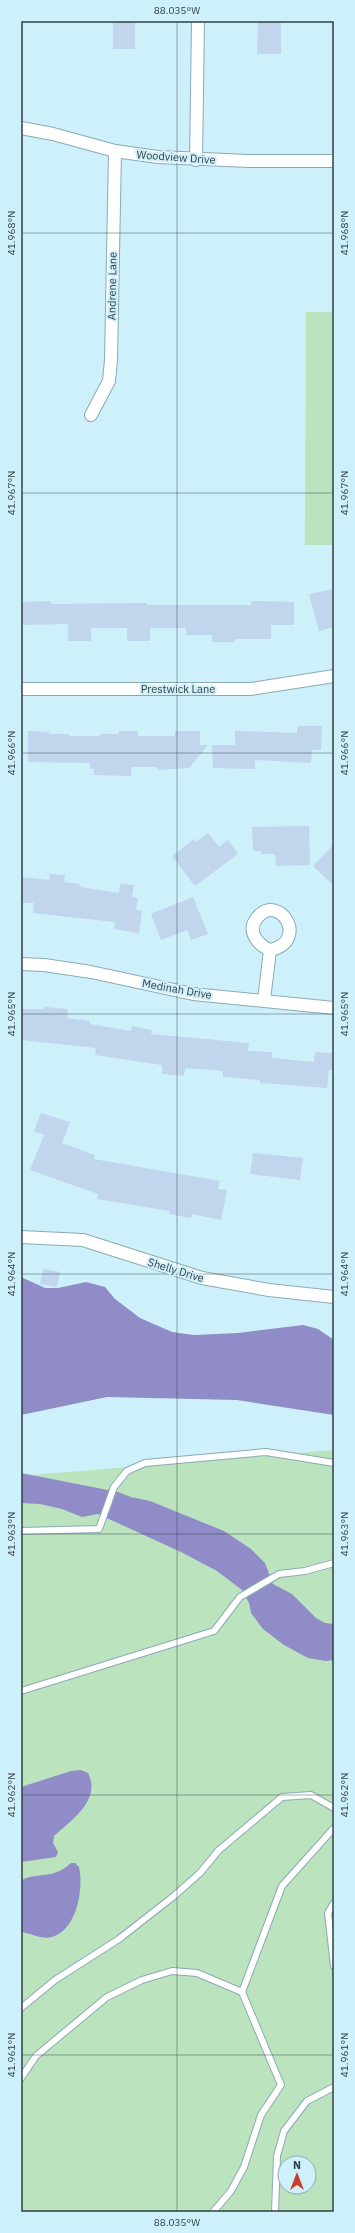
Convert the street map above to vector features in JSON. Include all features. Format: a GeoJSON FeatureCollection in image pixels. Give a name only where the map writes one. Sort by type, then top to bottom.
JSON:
{"type":"FeatureCollection","features":[{"type":"Feature","properties":{"kind":"street"},"geometry":{"type":"LineString","coordinates":[[196,160],[198,21]]}},
{"type":"Feature","properties":{"kind":"street","name":"Woodview Drive"},"geometry":{"type":"LineString","coordinates":[[21,128],[53,134],[114,151],[196,160],[334,162]]}},
{"type":"Feature","properties":{"kind":"street","name":"Andrene Lane"},"geometry":{"type":"LineString","coordinates":[[91,415],[109,381],[111,360],[114,151]]}},
{"type":"Feature","properties":{"kind":"street","name":"Prestwick Lane"},"geometry":{"type":"LineString","coordinates":[[21,689],[252,689],[334,676]]}},
{"type":"Feature","properties":{"kind":"street"},"geometry":{"type":"LineString","coordinates":[[264,1000],[270,950]]}},
{"type":"Feature","properties":{"kind":"street","name":"Medinah Drive"},"geometry":{"type":"LineString","coordinates":[[21,964],[44,964],[91,972],[193,994],[334,1008]]}},
{"type":"Feature","properties":{"kind":"street","name":"Shelly Drive"},"geometry":{"type":"LineString","coordinates":[[21,1237],[83,1240],[202,1278],[269,1290],[334,1297]]}},
{"type":"Feature","properties":{"kind":"lane"},"geometry":{"type":"LineString","coordinates":[[21,1530],[99,1529],[114,1487],[127,1471],[145,1462],[266,1452],[334,1463]]}},
{"type":"Feature","properties":{"kind":"lane"},"geometry":{"type":"LineString","coordinates":[[21,1691],[214,1632],[240,1597],[279,1574],[305,1571],[334,1562]]}},
{"type":"Feature","properties":{"kind":"lane"},"geometry":{"type":"LineString","coordinates":[[21,2008],[55,1980],[119,1939],[174,1896],[200,1873],[219,1850],[282,1797],[312,1795],[334,1808]]}},
{"type":"Feature","properties":{"kind":"lane"},"geometry":{"type":"LineString","coordinates":[[213,2212],[232,2191],[244,2167],[261,2115],[281,2085],[242,1992],[282,1886],[334,1828]]}},
{"type":"Feature","properties":{"kind":"lane"},"geometry":{"type":"LineString","coordinates":[[334,1903],[328,1913],[334,1966]]}},
{"type":"Feature","properties":{"kind":"lane"},"geometry":{"type":"LineString","coordinates":[[21,2078],[36,2056],[107,1997],[142,1980],[172,1971],[197,1973],[242,1992]]}},
{"type":"Feature","properties":{"kind":"lane"},"geometry":{"type":"LineString","coordinates":[[275,2212],[277,2156],[284,2131],[307,2101],[334,2086]]}},
{"type":"Feature","properties":{"kind":"green space"},"geometry":{"type":"Polygon","coordinates":[[[306,312],[334,312],[334,545],[305,545],[306,312]]]}},
{"type":"Feature","properties":{"kind":"green space"},"geometry":{"type":"Polygon","coordinates":[[[334,1450],[334,2212],[21,2212],[21,1476],[334,1450]]]}},
{"type":"Feature","properties":{"kind":"shaded area"},"geometry":{"type":"Polygon","coordinates":[[[21,1277],[45,1288],[58,1288],[86,1282],[105,1287],[115,1299],[140,1318],[172,1332],[194,1335],[238,1333],[303,1325],[318,1329],[334,1340],[334,1415],[237,1400],[107,1397],[21,1415],[21,1277]]]}},
{"type":"Feature","properties":{"kind":"shaded area"},"geometry":{"type":"Polygon","coordinates":[[[21,1473],[118,1492],[131,1497],[150,1501],[224,1531],[251,1549],[265,1563],[273,1584],[292,1594],[316,1618],[325,1623],[334,1624],[334,1660],[326,1661],[308,1658],[284,1645],[263,1629],[251,1613],[249,1603],[242,1590],[217,1571],[181,1552],[98,1514],[82,1517],[62,1509],[40,1504],[21,1503],[21,1473]]]}},
{"type":"Feature","properties":{"kind":"shaded area"},"geometry":{"type":"Polygon","coordinates":[[[81,1770],[88,1773],[91,1783],[91,1792],[88,1801],[82,1809],[54,1836],[53,1843],[58,1852],[56,1857],[21,1862],[21,1787],[71,1771],[81,1770]]]}},
{"type":"Feature","properties":{"kind":"shaded area"},"geometry":{"type":"Polygon","coordinates":[[[71,1863],[75,1863],[79,1867],[80,1886],[77,1907],[67,1926],[61,1933],[48,1938],[21,1932],[21,1881],[32,1876],[57,1872],[64,1869],[71,1863]]]}},
{"type":"Feature","properties":{"kind":"building"},"geometry":{"type":"Polygon","coordinates":[[[113,21],[135,21],[135,49],[113,49],[113,21]]]}},
{"type":"Feature","properties":{"kind":"building"},"geometry":{"type":"Polygon","coordinates":[[[258,21],[281,21],[281,54],[257,54],[258,21]]]}},
{"type":"Feature","properties":{"kind":"building"},"geometry":{"type":"Polygon","coordinates":[[[334,589],[334,627],[319,631],[309,594],[334,589]]]}},
{"type":"Feature","properties":{"kind":"building"},"geometry":{"type":"Polygon","coordinates":[[[51,601],[51,604],[147,603],[147,605],[251,605],[251,601],[294,602],[294,625],[271,625],[271,639],[235,639],[235,642],[212,642],[212,635],[186,635],[186,628],[150,628],[150,641],[127,641],[127,628],[91,628],[91,641],[68,641],[68,624],[21,625],[21,602],[51,601]]]}},
{"type":"Feature","properties":{"kind":"building"},"geometry":{"type":"Polygon","coordinates":[[[297,726],[322,726],[321,750],[312,750],[311,763],[255,760],[255,769],[213,768],[212,745],[235,745],[235,731],[297,733],[297,726]]]}},
{"type":"Feature","properties":{"kind":"building"},"geometry":{"type":"Polygon","coordinates":[[[28,731],[49,732],[49,734],[69,734],[69,736],[100,736],[100,734],[118,734],[119,731],[138,731],[138,736],[175,736],[175,731],[200,731],[200,745],[208,745],[189,768],[157,770],[157,767],[131,767],[131,776],[94,775],[94,769],[90,769],[90,763],[28,762],[28,731]]]}},
{"type":"Feature","properties":{"kind":"building"},"geometry":{"type":"Polygon","coordinates":[[[309,826],[310,865],[276,866],[275,854],[261,854],[261,851],[253,851],[252,827],[309,826]]]}},
{"type":"Feature","properties":{"kind":"building"},"geometry":{"type":"Polygon","coordinates":[[[208,833],[219,847],[228,840],[238,854],[195,886],[172,856],[194,839],[196,842],[208,833]]]}},
{"type":"Feature","properties":{"kind":"building"},"geometry":{"type":"Polygon","coordinates":[[[334,844],[334,886],[313,866],[334,844]]]}},
{"type":"Feature","properties":{"kind":"building"},"geometry":{"type":"Polygon","coordinates":[[[50,874],[65,875],[64,882],[80,884],[80,887],[119,893],[120,884],[134,885],[132,897],[138,898],[136,910],[142,911],[139,933],[114,929],[115,922],[33,913],[34,903],[21,903],[21,877],[49,880],[50,874]]]}},
{"type":"Feature","properties":{"kind":"building"},"geometry":{"type":"Polygon","coordinates":[[[193,897],[208,934],[191,940],[187,930],[161,940],[151,914],[193,897]]]}},
{"type":"Feature","properties":{"kind":"building"},"geometry":{"type":"Polygon","coordinates":[[[45,1007],[68,1009],[67,1018],[90,1021],[90,1024],[131,1031],[132,1026],[152,1030],[151,1034],[249,1043],[248,1051],[272,1052],[272,1058],[314,1062],[315,1052],[334,1053],[334,1070],[329,1070],[327,1088],[260,1083],[260,1080],[223,1077],[223,1071],[185,1068],[184,1076],[162,1074],[162,1065],[95,1055],[96,1048],[21,1040],[21,1009],[44,1009],[45,1007]]]}},
{"type":"Feature","properties":{"kind":"building"},"geometry":{"type":"Polygon","coordinates":[[[41,1113],[70,1122],[62,1143],[95,1155],[94,1159],[220,1181],[218,1189],[227,1190],[221,1220],[192,1214],[191,1218],[169,1214],[169,1211],[97,1199],[98,1194],[30,1170],[44,1135],[34,1131],[41,1113]]]}},
{"type":"Feature","properties":{"kind":"building"},"geometry":{"type":"Polygon","coordinates":[[[253,1153],[303,1158],[300,1180],[250,1174],[253,1153]]]}},
{"type":"Feature","properties":{"kind":"building"},"geometry":{"type":"Polygon","coordinates":[[[43,1269],[60,1272],[57,1287],[40,1284],[43,1269]]]}}]}
